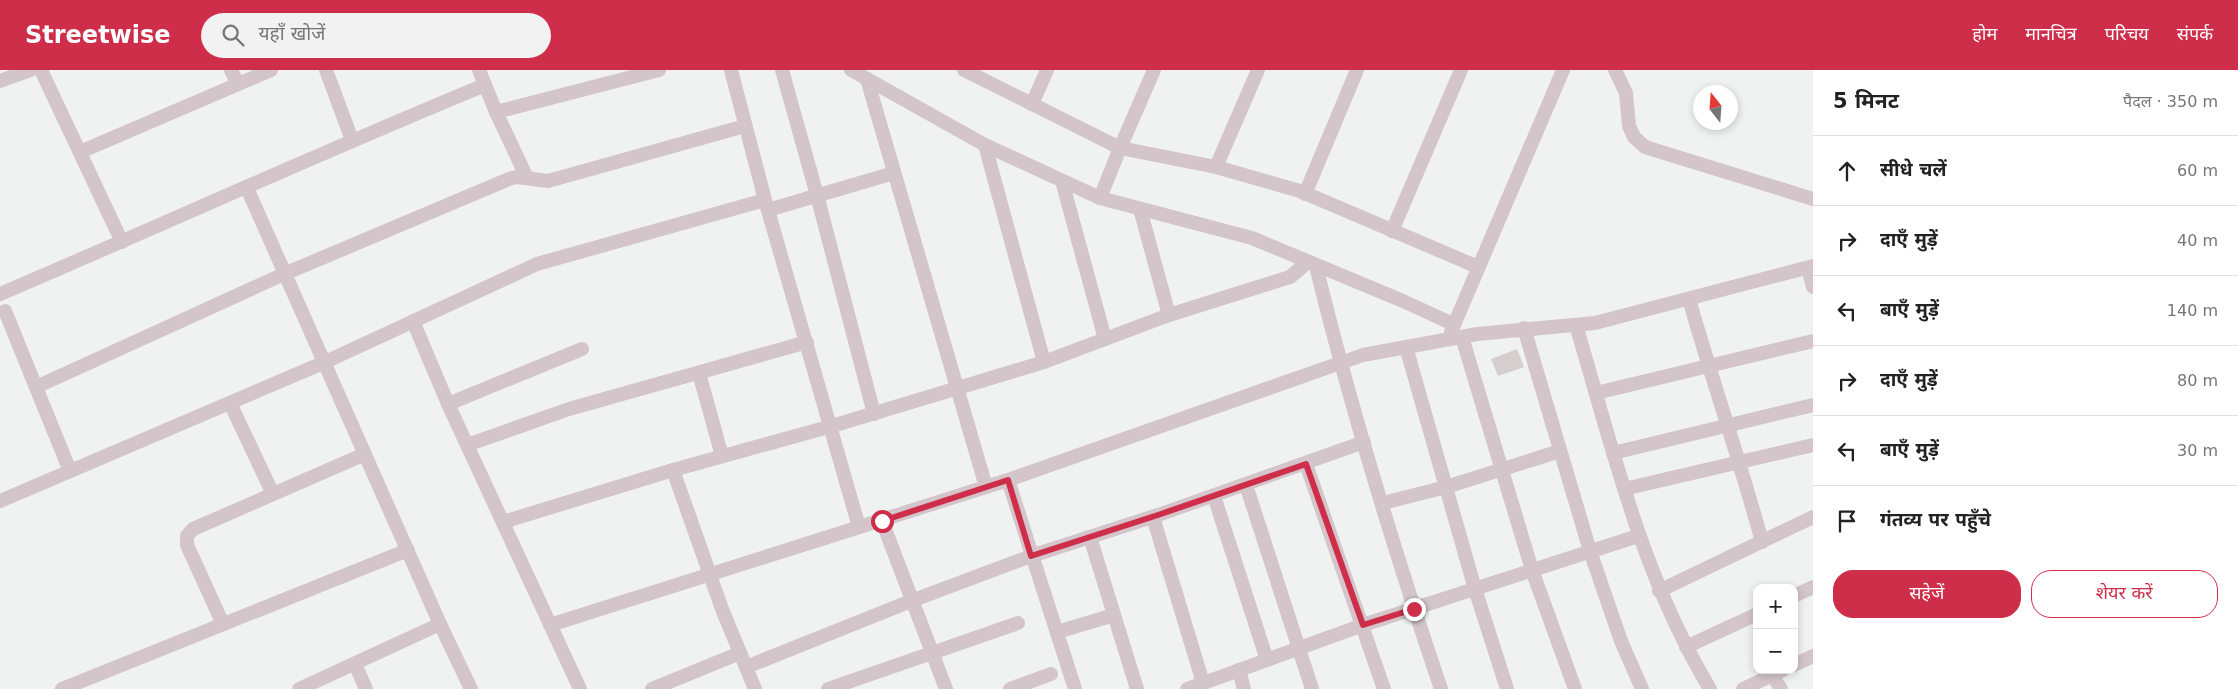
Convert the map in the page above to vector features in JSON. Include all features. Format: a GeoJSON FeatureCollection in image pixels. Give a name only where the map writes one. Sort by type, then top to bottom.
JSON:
{"type":"FeatureCollection","features":[{"type":"Feature","properties":{"kind":"street"},"geometry":{"type":"LineString","coordinates":[[0,81],[31,70]]}},
{"type":"Feature","properties":{"kind":"street"},"geometry":{"type":"LineString","coordinates":[[41,70],[122,242]]}},
{"type":"Feature","properties":{"kind":"street"},"geometry":{"type":"LineString","coordinates":[[231,70],[238,84]]}},
{"type":"Feature","properties":{"kind":"street"},"geometry":{"type":"LineString","coordinates":[[80,152],[271,70]]}},
{"type":"Feature","properties":{"kind":"street"},"geometry":{"type":"LineString","coordinates":[[326,70],[352,140]]}},
{"type":"Feature","properties":{"kind":"street"},"geometry":{"type":"LineString","coordinates":[[479,70],[496,112],[527,178]]}},
{"type":"Feature","properties":{"kind":"street"},"geometry":{"type":"LineString","coordinates":[[496,112],[659,70]]}},
{"type":"Feature","properties":{"kind":"street"},"geometry":{"type":"LineString","coordinates":[[731,70],[767,205],[832,426],[859,527]]}},
{"type":"Feature","properties":{"kind":"street"},"geometry":{"type":"LineString","coordinates":[[782,70],[817,195],[874,414]]}},
{"type":"Feature","properties":{"kind":"street"},"geometry":{"type":"LineString","coordinates":[[851,70],[986,145],[1100,198],[1252,238],[1453,324]]}},
{"type":"Feature","properties":{"kind":"street"},"geometry":{"type":"LineString","coordinates":[[964,70],[1120,148],[1216,167],[1305,194],[1478,267]]}},
{"type":"Feature","properties":{"kind":"street"},"geometry":{"type":"LineString","coordinates":[[1032,104],[1047,70]]}},
{"type":"Feature","properties":{"kind":"street"},"geometry":{"type":"LineString","coordinates":[[1100,198],[1154,70]]}},
{"type":"Feature","properties":{"kind":"street"},"geometry":{"type":"LineString","coordinates":[[1216,167],[1258,70]]}},
{"type":"Feature","properties":{"kind":"street"},"geometry":{"type":"LineString","coordinates":[[1305,194],[1357,70]]}},
{"type":"Feature","properties":{"kind":"street"},"geometry":{"type":"LineString","coordinates":[[1392,231],[1461,70]]}},
{"type":"Feature","properties":{"kind":"street"},"geometry":{"type":"LineString","coordinates":[[1564,70],[1453,324],[1455,338],[1502,470],[1532,570],[1575,689]]}},
{"type":"Feature","properties":{"kind":"street"},"geometry":{"type":"LineString","coordinates":[[1615,70],[1626,93],[1629,126],[1634,137],[1645,147],[1813,199]]}},
{"type":"Feature","properties":{"kind":"street"},"geometry":{"type":"LineString","coordinates":[[866,79],[986,487]]}},
{"type":"Feature","properties":{"kind":"street"},"geometry":{"type":"LineString","coordinates":[[0,294],[247,188],[352,140],[485,85]]}},
{"type":"Feature","properties":{"kind":"street"},"geometry":{"type":"LineString","coordinates":[[36,387],[284,274],[509,179],[527,178],[548,181],[745,126]]}},
{"type":"Feature","properties":{"kind":"street"},"geometry":{"type":"LineString","coordinates":[[986,145],[1044,362]]}},
{"type":"Feature","properties":{"kind":"street"},"geometry":{"type":"LineString","coordinates":[[0,501],[324,362],[537,264],[767,205],[817,195],[894,173]]}},
{"type":"Feature","properties":{"kind":"street"},"geometry":{"type":"LineString","coordinates":[[1062,180],[1105,339]]}},
{"type":"Feature","properties":{"kind":"street"},"geometry":{"type":"LineString","coordinates":[[247,188],[440,624],[471,689]]}},
{"type":"Feature","properties":{"kind":"street"},"geometry":{"type":"LineString","coordinates":[[1140,209],[1169,315]]}},
{"type":"Feature","properties":{"kind":"street"},"geometry":{"type":"LineString","coordinates":[[503,522],[673,470],[956,390],[1044,362],[1169,315],[1290,277],[1312,264]]}},
{"type":"Feature","properties":{"kind":"street"},"geometry":{"type":"LineString","coordinates":[[1312,264],[1382,504],[1441,689]]}},
{"type":"Feature","properties":{"kind":"street"},"geometry":{"type":"LineString","coordinates":[[550,625],[1008,480],[1363,355],[1455,338],[1524,328],[1595,323],[1810,267],[1813,287]]}},
{"type":"Feature","properties":{"kind":"street"},"geometry":{"type":"LineString","coordinates":[[1689,299],[1708,366],[1740,462],[1762,542]]}},
{"type":"Feature","properties":{"kind":"street"},"geometry":{"type":"LineString","coordinates":[[5,311],[70,471]]}},
{"type":"Feature","properties":{"kind":"street"},"geometry":{"type":"LineString","coordinates":[[413,321],[448,404],[580,689]]}},
{"type":"Feature","properties":{"kind":"street"},"geometry":{"type":"LineString","coordinates":[[1576,325],[1638,536],[1659,591],[1686,648],[1710,689]]}},
{"type":"Feature","properties":{"kind":"street"},"geometry":{"type":"LineString","coordinates":[[1524,328],[1590,551],[1621,641],[1642,689]]}},
{"type":"Feature","properties":{"kind":"street"},"geometry":{"type":"LineString","coordinates":[[1596,393],[1813,341]]}},
{"type":"Feature","properties":{"kind":"street"},"geometry":{"type":"LineString","coordinates":[[467,445],[569,409],[807,342]]}},
{"type":"Feature","properties":{"kind":"street"},"geometry":{"type":"LineString","coordinates":[[1406,347],[1475,589],[1507,689]]}},
{"type":"Feature","properties":{"kind":"street"},"geometry":{"type":"LineString","coordinates":[[448,404],[582,348]]}},
{"type":"Feature","properties":{"kind":"street"},"geometry":{"type":"LineString","coordinates":[[699,373],[722,456]]}},
{"type":"Feature","properties":{"kind":"street"},"geometry":{"type":"LineString","coordinates":[[230,403],[273,494]]}},
{"type":"Feature","properties":{"kind":"street"},"geometry":{"type":"LineString","coordinates":[[1613,453],[1813,405]]}},
{"type":"Feature","properties":{"kind":"street"},"geometry":{"type":"LineString","coordinates":[[746,667],[1031,556],[1214,496],[1364,442]]}},
{"type":"Feature","properties":{"kind":"street"},"geometry":{"type":"LineString","coordinates":[[1624,489],[1813,445]]}},
{"type":"Feature","properties":{"kind":"street"},"geometry":{"type":"LineString","coordinates":[[1382,504],[1446,487],[1560,451]]}},
{"type":"Feature","properties":{"kind":"street"},"geometry":{"type":"LineString","coordinates":[[223,624],[187,544],[187,536],[193,528],[364,454]]}},
{"type":"Feature","properties":{"kind":"street"},"geometry":{"type":"LineString","coordinates":[[1306,464],[1384,689]]}},
{"type":"Feature","properties":{"kind":"street"},"geometry":{"type":"LineString","coordinates":[[673,470],[710,575],[755,689]]}},
{"type":"Feature","properties":{"kind":"street"},"geometry":{"type":"LineString","coordinates":[[1008,480],[1075,689]]}},
{"type":"Feature","properties":{"kind":"street"},"geometry":{"type":"LineString","coordinates":[[1246,485],[1312,689]]}},
{"type":"Feature","properties":{"kind":"street"},"geometry":{"type":"LineString","coordinates":[[1214,496],[1267,660]]}},
{"type":"Feature","properties":{"kind":"street"},"geometry":{"type":"LineString","coordinates":[[1152,517],[1203,683]]}},
{"type":"Feature","properties":{"kind":"street"},"geometry":{"type":"LineString","coordinates":[[1659,591],[1813,517]]}},
{"type":"Feature","properties":{"kind":"street"},"geometry":{"type":"LineString","coordinates":[[882,521],[946,689]]}},
{"type":"Feature","properties":{"kind":"street"},"geometry":{"type":"LineString","coordinates":[[1187,689],[1363,625],[1638,536]]}},
{"type":"Feature","properties":{"kind":"street"},"geometry":{"type":"LineString","coordinates":[[1090,537],[1137,689]]}},
{"type":"Feature","properties":{"kind":"street"},"geometry":{"type":"LineString","coordinates":[[63,689],[408,550]]}},
{"type":"Feature","properties":{"kind":"street"},"geometry":{"type":"LineString","coordinates":[[1798,594],[1813,587]]}},
{"type":"Feature","properties":{"kind":"street"},"geometry":{"type":"LineString","coordinates":[[1057,632],[1114,615]]}},
{"type":"Feature","properties":{"kind":"street"},"geometry":{"type":"LineString","coordinates":[[1686,648],[1753,616]]}},
{"type":"Feature","properties":{"kind":"street"},"geometry":{"type":"LineString","coordinates":[[828,689],[1018,622]]}},
{"type":"Feature","properties":{"kind":"street"},"geometry":{"type":"LineString","coordinates":[[299,689],[440,624]]}},
{"type":"Feature","properties":{"kind":"street"},"geometry":{"type":"LineString","coordinates":[[652,689],[740,653]]}},
{"type":"Feature","properties":{"kind":"street"},"geometry":{"type":"LineString","coordinates":[[1798,663],[1813,656]]}},
{"type":"Feature","properties":{"kind":"street"},"geometry":{"type":"LineString","coordinates":[[355,664],[366,689]]}},
{"type":"Feature","properties":{"kind":"street"},"geometry":{"type":"LineString","coordinates":[[1239,670],[1244,689]]}},
{"type":"Feature","properties":{"kind":"street"},"geometry":{"type":"LineString","coordinates":[[1010,689],[1051,674]]}},
{"type":"Feature","properties":{"kind":"street"},"geometry":{"type":"LineString","coordinates":[[1743,689],[1775,674]]}},
{"type":"Feature","properties":{"kind":"street"},"geometry":{"type":"LineString","coordinates":[[1777,674],[1781,689]]}},
{"type":"Feature","properties":{"kind":"building"},"geometry":{"type":"Polygon","coordinates":[[[1517,349],[1524,367],[1498,376],[1491,359],[1517,349]]]}},
{"type":"Feature","properties":{"kind":"route"},"geometry":{"type":"LineString","coordinates":[[882,521],[1008,480],[1031,556],[1306,464],[1363,625],[1414,609]]}}]}
